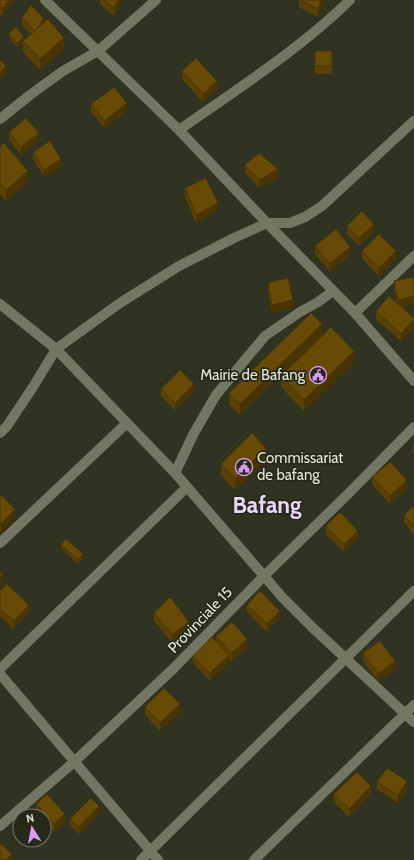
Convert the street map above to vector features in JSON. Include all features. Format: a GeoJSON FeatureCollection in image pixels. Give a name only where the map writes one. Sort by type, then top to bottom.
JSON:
{"type":"FeatureCollection","features":[{"type":"Feature","properties":{"kind":"street"},"geometry":{"type":"LineString","coordinates":[[46,0],[179,130],[333,292],[355,312],[414,381]]}},
{"type":"Feature","properties":{"kind":"street"},"geometry":{"type":"LineString","coordinates":[[0,119],[63,71],[98,51],[156,0]]}},
{"type":"Feature","properties":{"kind":"street"},"geometry":{"type":"LineString","coordinates":[[179,130],[299,44],[338,12],[350,0]]}},
{"type":"Feature","properties":{"kind":"street"},"geometry":{"type":"LineString","coordinates":[[0,433],[7,426],[33,388],[56,349],[120,303],[180,266],[267,223],[290,223],[305,217],[322,206],[414,122]]}},
{"type":"Feature","properties":{"kind":"street"},"geometry":{"type":"LineString","coordinates":[[355,312],[414,256]]}},
{"type":"Feature","properties":{"kind":"street"},"geometry":{"type":"LineString","coordinates":[[175,473],[194,433],[216,395],[265,336],[333,292]]}},
{"type":"Feature","properties":{"kind":"street"},"geometry":{"type":"LineString","coordinates":[[0,304],[56,349],[175,473],[265,575],[283,598],[414,722]]}},
{"type":"Feature","properties":{"kind":"street"},"geometry":{"type":"LineString","coordinates":[[0,543],[127,423]]}},
{"type":"Feature","properties":{"kind":"street","name":"Provinciale 15"},"geometry":{"type":"LineString","coordinates":[[0,826],[74,762],[173,669],[265,575],[350,493],[414,427]]}},
{"type":"Feature","properties":{"kind":"street"},"geometry":{"type":"LineString","coordinates":[[0,669],[187,487]]}},
{"type":"Feature","properties":{"kind":"street"},"geometry":{"type":"LineString","coordinates":[[140,860],[414,591]]}},
{"type":"Feature","properties":{"kind":"street"},"geometry":{"type":"LineString","coordinates":[[0,674],[158,860]]}},
{"type":"Feature","properties":{"kind":"street"},"geometry":{"type":"LineString","coordinates":[[254,860],[414,705]]}},
{"type":"Feature","properties":{"kind":"building"},"geometry":{"type":"Polygon","coordinates":[[[0,0],[9,0],[2,8],[0,6],[0,0]]]}},
{"type":"Feature","properties":{"kind":"building"},"geometry":{"type":"Polygon","coordinates":[[[104,0],[118,0],[114,8],[104,0]]]}},
{"type":"Feature","properties":{"kind":"building"},"geometry":{"type":"Polygon","coordinates":[[[300,0],[321,0],[318,9],[300,0]]]}},
{"type":"Feature","properties":{"kind":"building"},"geometry":{"type":"Polygon","coordinates":[[[31,5],[43,18],[39,27],[35,31],[22,17],[31,5]]]}},
{"type":"Feature","properties":{"kind":"building"},"geometry":{"type":"Polygon","coordinates":[[[48,19],[64,38],[40,59],[23,41],[48,19]]]}},
{"type":"Feature","properties":{"kind":"building"},"geometry":{"type":"Polygon","coordinates":[[[16,27],[24,37],[17,43],[9,33],[16,27]]]}},
{"type":"Feature","properties":{"kind":"building"},"geometry":{"type":"Polygon","coordinates":[[[315,51],[332,51],[332,66],[315,66],[315,51]]]}},
{"type":"Feature","properties":{"kind":"building"},"geometry":{"type":"Polygon","coordinates":[[[196,58],[217,81],[203,94],[182,71],[196,58]]]}},
{"type":"Feature","properties":{"kind":"building"},"geometry":{"type":"Polygon","coordinates":[[[0,59],[6,67],[0,72],[0,59]]]}},
{"type":"Feature","properties":{"kind":"building"},"geometry":{"type":"Polygon","coordinates":[[[114,87],[127,103],[104,121],[91,104],[114,87]]]}},
{"type":"Feature","properties":{"kind":"building"},"geometry":{"type":"Polygon","coordinates":[[[26,118],[39,133],[21,147],[9,132],[26,118]]]}},
{"type":"Feature","properties":{"kind":"building"},"geometry":{"type":"Polygon","coordinates":[[[50,141],[61,159],[44,170],[33,152],[50,141]]]}},
{"type":"Feature","properties":{"kind":"building"},"geometry":{"type":"Polygon","coordinates":[[[4,143],[28,171],[6,190],[0,183],[0,147],[4,143]]]}},
{"type":"Feature","properties":{"kind":"building"},"geometry":{"type":"Polygon","coordinates":[[[259,153],[278,169],[259,180],[245,165],[259,153]]]}},
{"type":"Feature","properties":{"kind":"building"},"geometry":{"type":"Polygon","coordinates":[[[206,178],[218,203],[196,215],[185,188],[206,178]]]}},
{"type":"Feature","properties":{"kind":"building"},"geometry":{"type":"Polygon","coordinates":[[[362,211],[374,224],[359,238],[347,226],[362,211]]]}},
{"type":"Feature","properties":{"kind":"building"},"geometry":{"type":"Polygon","coordinates":[[[336,229],[350,247],[330,264],[315,246],[336,229]]]}},
{"type":"Feature","properties":{"kind":"building"},"geometry":{"type":"Polygon","coordinates":[[[379,234],[396,251],[379,268],[362,251],[379,234]]]}},
{"type":"Feature","properties":{"kind":"building"},"geometry":{"type":"Polygon","coordinates":[[[413,277],[414,296],[398,300],[394,281],[413,277]]]}},
{"type":"Feature","properties":{"kind":"building"},"geometry":{"type":"Polygon","coordinates":[[[288,278],[293,300],[272,305],[268,283],[288,278]]]}},
{"type":"Feature","properties":{"kind":"building"},"geometry":{"type":"Polygon","coordinates":[[[389,296],[414,318],[401,334],[376,311],[389,296]]]}},
{"type":"Feature","properties":{"kind":"building"},"geometry":{"type":"Polygon","coordinates":[[[311,313],[322,324],[240,404],[229,393],[311,313]]]}},
{"type":"Feature","properties":{"kind":"building","name":"Mairie de Bafang"},"geometry":{"type":"Polygon","coordinates":[[[331,327],[354,351],[304,400],[281,376],[331,327]]]}},
{"type":"Feature","properties":{"kind":"building"},"geometry":{"type":"Polygon","coordinates":[[[180,370],[194,384],[175,403],[161,389],[180,370]]]}},
{"type":"Feature","properties":{"kind":"building"},"geometry":{"type":"Polygon","coordinates":[[[252,433],[266,448],[235,479],[221,464],[252,433]]]}},
{"type":"Feature","properties":{"kind":"building"},"geometry":{"type":"Polygon","coordinates":[[[390,462],[407,480],[390,496],[372,477],[390,462]]]}},
{"type":"Feature","properties":{"kind":"building"},"geometry":{"type":"Polygon","coordinates":[[[0,494],[15,509],[1,524],[0,523],[0,494]]]}},
{"type":"Feature","properties":{"kind":"building"},"geometry":{"type":"Polygon","coordinates":[[[414,506],[414,527],[404,515],[414,506]]]}},
{"type":"Feature","properties":{"kind":"building"},"geometry":{"type":"Polygon","coordinates":[[[340,512],[358,531],[344,544],[326,526],[340,512]]]}},
{"type":"Feature","properties":{"kind":"building"},"geometry":{"type":"Polygon","coordinates":[[[66,539],[83,554],[78,560],[61,545],[66,539]]]}},
{"type":"Feature","properties":{"kind":"building"},"geometry":{"type":"Polygon","coordinates":[[[0,571],[3,575],[0,578],[0,571]]]}},
{"type":"Feature","properties":{"kind":"building"},"geometry":{"type":"Polygon","coordinates":[[[7,584],[29,605],[14,621],[0,609],[0,591],[7,584]]]}},
{"type":"Feature","properties":{"kind":"building"},"geometry":{"type":"Polygon","coordinates":[[[260,591],[280,611],[267,624],[247,605],[260,591]]]}},
{"type":"Feature","properties":{"kind":"building"},"geometry":{"type":"Polygon","coordinates":[[[170,597],[189,622],[172,635],[154,613],[170,597]]]}},
{"type":"Feature","properties":{"kind":"building"},"geometry":{"type":"Polygon","coordinates":[[[232,622],[247,639],[232,653],[216,636],[232,622]]]}},
{"type":"Feature","properties":{"kind":"building"},"geometry":{"type":"Polygon","coordinates":[[[212,637],[229,655],[210,673],[193,656],[212,637]]]}},
{"type":"Feature","properties":{"kind":"building"},"geometry":{"type":"Polygon","coordinates":[[[380,641],[395,661],[378,674],[363,653],[380,641]]]}},
{"type":"Feature","properties":{"kind":"building"},"geometry":{"type":"Polygon","coordinates":[[[164,688],[180,704],[160,723],[145,707],[164,688]]]}},
{"type":"Feature","properties":{"kind":"building"},"geometry":{"type":"Polygon","coordinates":[[[387,768],[407,781],[398,795],[377,782],[387,768]]]}},
{"type":"Feature","properties":{"kind":"building"},"geometry":{"type":"Polygon","coordinates":[[[357,772],[371,786],[349,809],[334,794],[357,772]]]}},
{"type":"Feature","properties":{"kind":"building"},"geometry":{"type":"Polygon","coordinates":[[[47,794],[65,814],[54,824],[52,822],[52,808],[40,808],[36,804],[47,794]]]}},
{"type":"Feature","properties":{"kind":"building"},"geometry":{"type":"Polygon","coordinates":[[[91,798],[99,806],[79,827],[70,819],[91,798]]]}},
{"type":"Feature","properties":{"kind":"building"},"geometry":{"type":"Polygon","coordinates":[[[0,843],[12,854],[6,860],[0,860],[0,843]]]}},
{"type":"Feature","properties":{"kind":"place","name":"Mairie de Bafang"},"geometry":{"type":"Point","coordinates":[318,375]}},
{"type":"Feature","properties":{"kind":"place","name":"Commissariat de bafang"},"geometry":{"type":"Point","coordinates":[244,467]}},
{"type":"Feature","properties":{"kind":"district","name":"Bafang"},"geometry":{"type":"Point","coordinates":[267,505]}}]}
